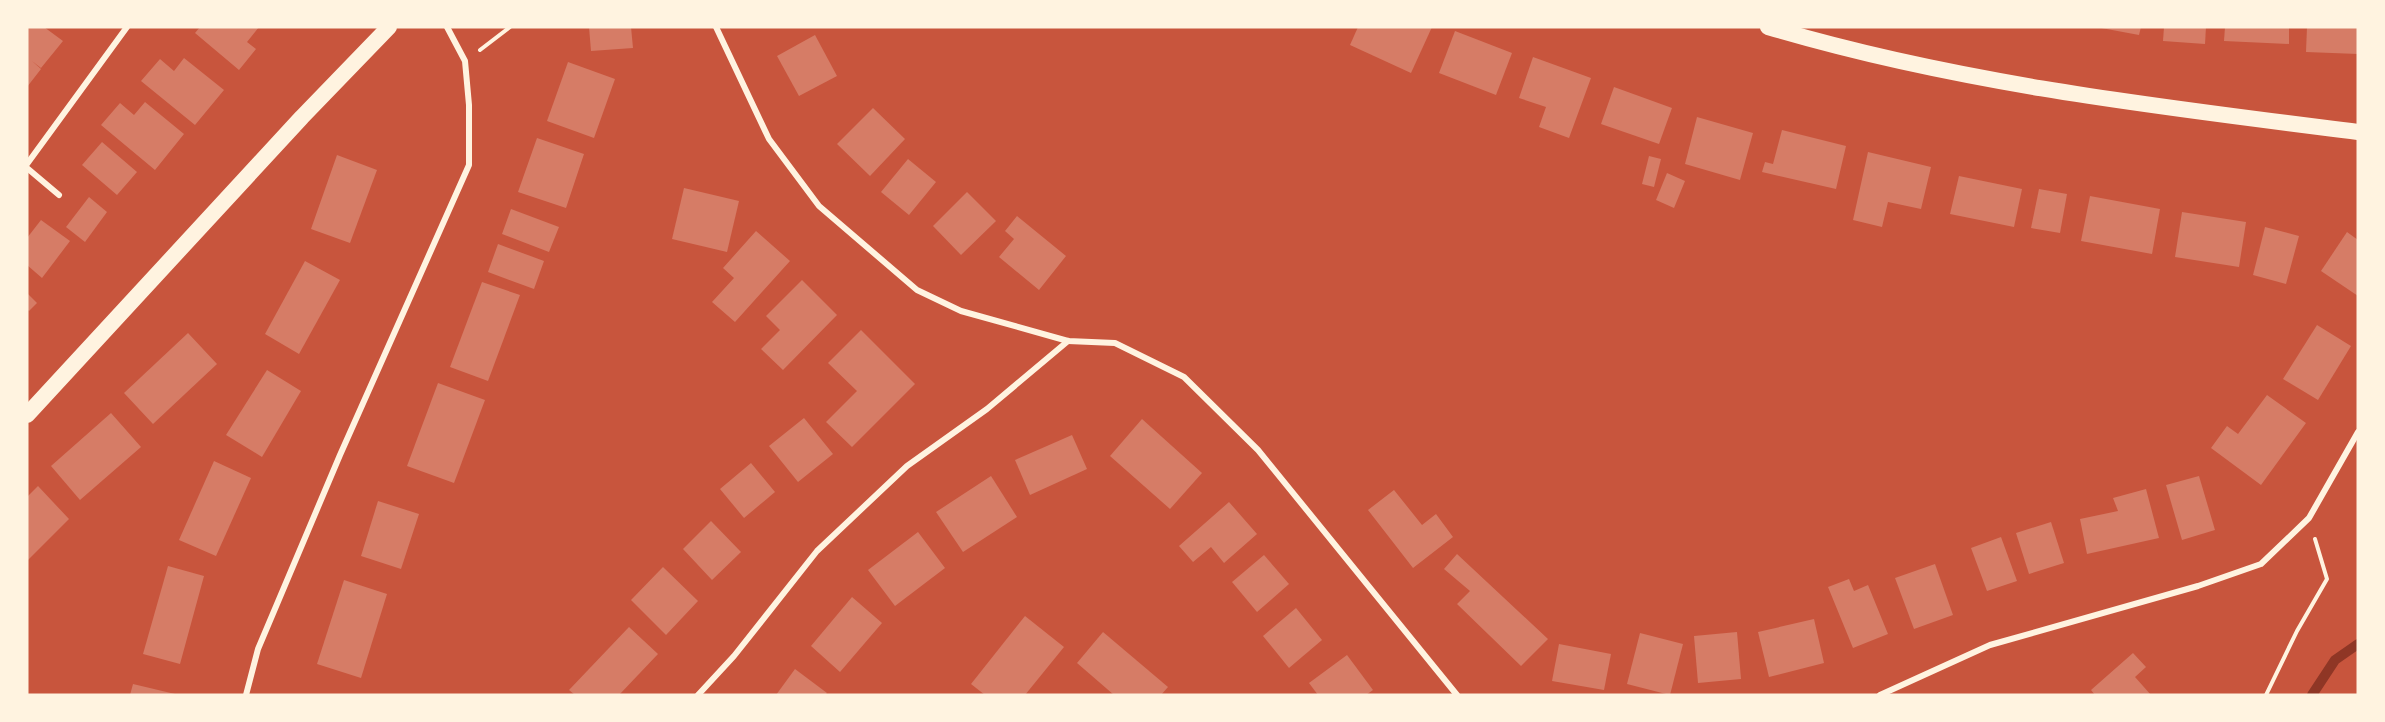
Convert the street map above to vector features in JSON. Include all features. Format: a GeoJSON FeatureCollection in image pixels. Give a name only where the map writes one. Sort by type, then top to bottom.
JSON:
{"type":"FeatureCollection","features":[{"type":"Feature","properties":{"kind":"highway"},"geometry":{"type":"LineString","coordinates":[[27,415],[302,117],[389,27]]}},
{"type":"Feature","properties":{"kind":"highway"},"geometry":{"type":"LineString","coordinates":[[1768,27],[1817,42],[1935,70],[2182,110],[2358,132]]}},
{"type":"Feature","properties":{"kind":"street"},"geometry":{"type":"LineString","coordinates":[[59,195],[27,166],[128,27]]}},
{"type":"Feature","properties":{"kind":"street"},"geometry":{"type":"LineString","coordinates":[[246,695],[258,650],[335,466],[469,165],[469,105],[465,61],[447,27]]}},
{"type":"Feature","properties":{"kind":"street"},"geometry":{"type":"LineString","coordinates":[[716,27],[769,139],[819,206],[917,290],[961,311],[1068,341],[1115,343],[1184,377],[1258,450],[1457,695]]}},
{"type":"Feature","properties":{"kind":"street"},"geometry":{"type":"LineString","coordinates":[[698,695],[734,656],[817,551],[907,466],[987,409],[1068,341]]}},
{"type":"Feature","properties":{"kind":"street"},"geometry":{"type":"LineString","coordinates":[[1880,695],[1990,645],[2198,586],[2261,564],[2310,518],[2358,432]]}},
{"type":"Feature","properties":{"kind":"path"},"geometry":{"type":"LineString","coordinates":[[465,61],[510,27]]}},
{"type":"Feature","properties":{"kind":"path"},"geometry":{"type":"LineString","coordinates":[[2266,695],[2297,631],[2327,579],[2310,518]]}},
{"type":"Feature","properties":{"kind":"building"},"geometry":{"type":"Polygon","coordinates":[[[27,27],[44,27],[63,41],[41,68],[32,61],[41,69],[27,87],[27,27]]]}},
{"type":"Feature","properties":{"kind":"building"},"geometry":{"type":"Polygon","coordinates":[[[200,27],[259,27],[247,42],[256,49],[239,70],[195,33],[200,27]]]}},
{"type":"Feature","properties":{"kind":"building"},"geometry":{"type":"Polygon","coordinates":[[[589,27],[631,27],[633,48],[591,51],[589,27]]]}},
{"type":"Feature","properties":{"kind":"building"},"geometry":{"type":"Polygon","coordinates":[[[1358,27],[1432,27],[1411,73],[1350,45],[1358,27]]]}},
{"type":"Feature","properties":{"kind":"building"},"geometry":{"type":"Polygon","coordinates":[[[2096,27],[2141,27],[2139,35],[2096,27]]]}},
{"type":"Feature","properties":{"kind":"building"},"geometry":{"type":"Polygon","coordinates":[[[2164,27],[2206,27],[2205,44],[2163,41],[2164,27]]]}},
{"type":"Feature","properties":{"kind":"building"},"geometry":{"type":"Polygon","coordinates":[[[2225,27],[2289,27],[2289,44],[2224,41],[2225,27]]]}},
{"type":"Feature","properties":{"kind":"building"},"geometry":{"type":"Polygon","coordinates":[[[2307,27],[2358,27],[2358,54],[2306,52],[2307,27]]]}},
{"type":"Feature","properties":{"kind":"building"},"geometry":{"type":"Polygon","coordinates":[[[1455,31],[1512,53],[1496,95],[1439,73],[1455,31]]]}},
{"type":"Feature","properties":{"kind":"building"},"geometry":{"type":"Polygon","coordinates":[[[815,35],[837,76],[799,96],[777,56],[815,35]]]}},
{"type":"Feature","properties":{"kind":"building"},"geometry":{"type":"Polygon","coordinates":[[[1533,57],[1591,78],[1569,138],[1539,127],[1546,107],[1519,98],[1533,57]]]}},
{"type":"Feature","properties":{"kind":"building"},"geometry":{"type":"Polygon","coordinates":[[[184,58],[224,90],[195,125],[141,81],[160,59],[174,71],[184,58]]]}},
{"type":"Feature","properties":{"kind":"building"},"geometry":{"type":"Polygon","coordinates":[[[568,62],[615,79],[594,138],[547,121],[568,62]]]}},
{"type":"Feature","properties":{"kind":"building"},"geometry":{"type":"Polygon","coordinates":[[[1614,87],[1672,108],[1659,144],[1601,124],[1614,87]]]}},
{"type":"Feature","properties":{"kind":"building"},"geometry":{"type":"Polygon","coordinates":[[[145,102],[184,134],[155,170],[101,125],[120,103],[134,115],[145,102]]]}},
{"type":"Feature","properties":{"kind":"building"},"geometry":{"type":"Polygon","coordinates":[[[873,108],[905,139],[870,176],[837,144],[873,108]]]}},
{"type":"Feature","properties":{"kind":"building"},"geometry":{"type":"Polygon","coordinates":[[[1697,117],[1753,133],[1740,180],[1685,164],[1697,117]]]}},
{"type":"Feature","properties":{"kind":"building"},"geometry":{"type":"Polygon","coordinates":[[[1782,130],[1846,146],[1836,189],[1762,172],[1765,162],[1773,164],[1782,130]]]}},
{"type":"Feature","properties":{"kind":"building"},"geometry":{"type":"Polygon","coordinates":[[[537,138],[584,154],[566,208],[518,192],[537,138]]]}},
{"type":"Feature","properties":{"kind":"building"},"geometry":{"type":"Polygon","coordinates":[[[102,142],[137,172],[117,195],[82,165],[102,142]]]}},
{"type":"Feature","properties":{"kind":"building"},"geometry":{"type":"Polygon","coordinates":[[[1868,152],[1931,167],[1921,209],[1888,202],[1882,227],[1853,220],[1868,152]]]}},
{"type":"Feature","properties":{"kind":"building"},"geometry":{"type":"Polygon","coordinates":[[[337,155],[377,170],[350,243],[311,229],[337,155]]]}},
{"type":"Feature","properties":{"kind":"building"},"geometry":{"type":"Polygon","coordinates":[[[1649,156],[1661,159],[1654,187],[1642,184],[1649,156]]]}},
{"type":"Feature","properties":{"kind":"building"},"geometry":{"type":"Polygon","coordinates":[[[908,159],[936,182],[909,215],[881,192],[908,159]]]}},
{"type":"Feature","properties":{"kind":"building"},"geometry":{"type":"Polygon","coordinates":[[[1667,173],[1685,181],[1674,208],[1656,200],[1667,173]]]}},
{"type":"Feature","properties":{"kind":"building"},"geometry":{"type":"Polygon","coordinates":[[[1959,176],[2022,189],[2014,227],[1950,214],[1959,176]]]}},
{"type":"Feature","properties":{"kind":"building"},"geometry":{"type":"Polygon","coordinates":[[[684,188],[739,201],[727,252],[672,239],[684,188]]]}},
{"type":"Feature","properties":{"kind":"building"},"geometry":{"type":"Polygon","coordinates":[[[2039,189],[2067,194],[2060,233],[2031,228],[2039,189]]]}},
{"type":"Feature","properties":{"kind":"building"},"geometry":{"type":"Polygon","coordinates":[[[967,192],[996,221],[961,255],[933,226],[967,192]]]}},
{"type":"Feature","properties":{"kind":"building"},"geometry":{"type":"Polygon","coordinates":[[[2090,196],[2160,209],[2152,254],[2081,241],[2090,196]]]}},
{"type":"Feature","properties":{"kind":"building"},"geometry":{"type":"Polygon","coordinates":[[[89,197],[107,212],[85,242],[66,227],[89,197]]]}},
{"type":"Feature","properties":{"kind":"building"},"geometry":{"type":"Polygon","coordinates":[[[511,209],[559,227],[549,252],[502,234],[511,209]]]}},
{"type":"Feature","properties":{"kind":"building"},"geometry":{"type":"Polygon","coordinates":[[[2182,212],[2246,222],[2239,267],[2175,257],[2182,212]]]}},
{"type":"Feature","properties":{"kind":"building"},"geometry":{"type":"Polygon","coordinates":[[[1017,216],[1066,256],[1039,290],[999,257],[1014,239],[1005,231],[1017,216]]]}},
{"type":"Feature","properties":{"kind":"building"},"geometry":{"type":"Polygon","coordinates":[[[41,220],[70,241],[42,278],[27,265],[27,238],[41,220]]]}},
{"type":"Feature","properties":{"kind":"building"},"geometry":{"type":"Polygon","coordinates":[[[2265,227],[2299,236],[2286,284],[2253,275],[2265,227]]]}},
{"type":"Feature","properties":{"kind":"building"},"geometry":{"type":"Polygon","coordinates":[[[756,231],[790,261],[735,322],[712,302],[734,278],[723,268],[756,231]]]}},
{"type":"Feature","properties":{"kind":"building"},"geometry":{"type":"Polygon","coordinates":[[[2347,232],[2358,240],[2358,296],[2321,271],[2347,232]]]}},
{"type":"Feature","properties":{"kind":"building"},"geometry":{"type":"Polygon","coordinates":[[[498,244],[544,261],[534,289],[488,272],[498,244]]]}},
{"type":"Feature","properties":{"kind":"building"},"geometry":{"type":"Polygon","coordinates":[[[305,261],[340,280],[299,354],[265,334],[305,261]]]}},
{"type":"Feature","properties":{"kind":"building"},"geometry":{"type":"Polygon","coordinates":[[[802,280],[837,315],[783,370],[761,349],[780,330],[766,316],[802,280]]]}},
{"type":"Feature","properties":{"kind":"building"},"geometry":{"type":"Polygon","coordinates":[[[482,282],[520,295],[488,381],[450,367],[482,282]]]}},
{"type":"Feature","properties":{"kind":"building"},"geometry":{"type":"Polygon","coordinates":[[[27,293],[37,303],[29,311],[27,309],[27,293]]]}},
{"type":"Feature","properties":{"kind":"building"},"geometry":{"type":"Polygon","coordinates":[[[2317,325],[2351,346],[2318,400],[2283,379],[2317,325]]]}},
{"type":"Feature","properties":{"kind":"building"},"geometry":{"type":"Polygon","coordinates":[[[861,330],[915,384],[852,447],[826,422],[857,391],[828,363],[861,330]]]}},
{"type":"Feature","properties":{"kind":"building"},"geometry":{"type":"Polygon","coordinates":[[[188,333],[217,364],[153,424],[124,393],[188,333]]]}},
{"type":"Feature","properties":{"kind":"building"},"geometry":{"type":"Polygon","coordinates":[[[267,370],[301,391],[262,457],[226,435],[267,370]]]}},
{"type":"Feature","properties":{"kind":"building"},"geometry":{"type":"Polygon","coordinates":[[[438,383],[485,400],[454,483],[407,466],[438,383]]]}},
{"type":"Feature","properties":{"kind":"building"},"geometry":{"type":"Polygon","coordinates":[[[2267,395],[2306,423],[2261,485],[2211,448],[2227,426],[2238,434],[2267,395]]]}},
{"type":"Feature","properties":{"kind":"building"},"geometry":{"type":"Polygon","coordinates":[[[111,413],[141,447],[80,500],[51,466],[111,413]]]}},
{"type":"Feature","properties":{"kind":"building"},"geometry":{"type":"Polygon","coordinates":[[[804,418],[833,454],[798,482],[769,446],[804,418]]]}},
{"type":"Feature","properties":{"kind":"building"},"geometry":{"type":"Polygon","coordinates":[[[1142,419],[1202,473],[1170,509],[1110,456],[1142,419]]]}},
{"type":"Feature","properties":{"kind":"building"},"geometry":{"type":"Polygon","coordinates":[[[1072,435],[1087,469],[1030,495],[1015,460],[1072,435]]]}},
{"type":"Feature","properties":{"kind":"building"},"geometry":{"type":"Polygon","coordinates":[[[214,461],[251,478],[216,556],[179,540],[214,461]]]}},
{"type":"Feature","properties":{"kind":"building"},"geometry":{"type":"Polygon","coordinates":[[[751,463],[775,492],[744,518],[720,489],[751,463]]]}},
{"type":"Feature","properties":{"kind":"building"},"geometry":{"type":"Polygon","coordinates":[[[991,476],[1017,517],[963,552],[936,512],[991,476]]]}},
{"type":"Feature","properties":{"kind":"building"},"geometry":{"type":"Polygon","coordinates":[[[2199,476],[2215,530],[2182,540],[2166,485],[2199,476]]]}},
{"type":"Feature","properties":{"kind":"building"},"geometry":{"type":"Polygon","coordinates":[[[38,486],[69,519],[27,561],[27,497],[38,486]]]}},
{"type":"Feature","properties":{"kind":"building"},"geometry":{"type":"Polygon","coordinates":[[[2146,489],[2159,538],[2087,554],[2080,519],[2118,511],[2113,498],[2146,489]]]}},
{"type":"Feature","properties":{"kind":"building"},"geometry":{"type":"Polygon","coordinates":[[[1394,490],[1422,525],[1436,514],[1453,537],[1413,568],[1368,510],[1394,490]]]}},
{"type":"Feature","properties":{"kind":"building"},"geometry":{"type":"Polygon","coordinates":[[[378,501],[419,514],[401,569],[361,556],[378,501]]]}},
{"type":"Feature","properties":{"kind":"building"},"geometry":{"type":"Polygon","coordinates":[[[1229,502],[1257,534],[1224,563],[1211,547],[1193,562],[1179,546],[1229,502]]]}},
{"type":"Feature","properties":{"kind":"building"},"geometry":{"type":"Polygon","coordinates":[[[711,521],[741,552],[712,580],[683,549],[711,521]]]}},
{"type":"Feature","properties":{"kind":"building"},"geometry":{"type":"Polygon","coordinates":[[[2051,522],[2064,563],[2029,574],[2016,533],[2051,522]]]}},
{"type":"Feature","properties":{"kind":"building"},"geometry":{"type":"Polygon","coordinates":[[[918,532],[945,568],[895,606],[868,570],[918,532]]]}},
{"type":"Feature","properties":{"kind":"building"},"geometry":{"type":"Polygon","coordinates":[[[2001,537],[2017,581],[1987,591],[1971,548],[2001,537]]]}},
{"type":"Feature","properties":{"kind":"building"},"geometry":{"type":"Polygon","coordinates":[[[1457,554],[1548,639],[1521,666],[1457,604],[1470,591],[1444,569],[1457,554]]]}},
{"type":"Feature","properties":{"kind":"building"},"geometry":{"type":"Polygon","coordinates":[[[1264,555],[1289,584],[1257,612],[1232,582],[1264,555]]]}},
{"type":"Feature","properties":{"kind":"building"},"geometry":{"type":"Polygon","coordinates":[[[1935,564],[1953,615],[1914,629],[1895,578],[1935,564]]]}},
{"type":"Feature","properties":{"kind":"building"},"geometry":{"type":"Polygon","coordinates":[[[168,566],[204,576],[180,664],[143,654],[168,566]]]}},
{"type":"Feature","properties":{"kind":"building"},"geometry":{"type":"Polygon","coordinates":[[[663,567],[698,601],[666,635],[631,600],[663,567]]]}},
{"type":"Feature","properties":{"kind":"building"},"geometry":{"type":"Polygon","coordinates":[[[1849,579],[1854,591],[1868,585],[1888,634],[1853,648],[1828,587],[1849,579]]]}},
{"type":"Feature","properties":{"kind":"building"},"geometry":{"type":"Polygon","coordinates":[[[344,580],[387,594],[361,678],[317,664],[344,580]]]}},
{"type":"Feature","properties":{"kind":"building"},"geometry":{"type":"Polygon","coordinates":[[[852,597],[882,623],[840,672],[811,646],[852,597]]]}},
{"type":"Feature","properties":{"kind":"building"},"geometry":{"type":"Polygon","coordinates":[[[1296,608],[1322,640],[1289,668],[1263,636],[1296,608]]]}},
{"type":"Feature","properties":{"kind":"building"},"geometry":{"type":"Polygon","coordinates":[[[1025,616],[1064,647],[1025,695],[985,695],[971,684],[1025,616]]]}},
{"type":"Feature","properties":{"kind":"building"},"geometry":{"type":"Polygon","coordinates":[[[1814,619],[1824,663],[1769,677],[1758,632],[1814,619]]]}},
{"type":"Feature","properties":{"kind":"building"},"geometry":{"type":"Polygon","coordinates":[[[629,627],[658,654],[619,695],[575,695],[569,690],[629,627]]]}},
{"type":"Feature","properties":{"kind":"building"},"geometry":{"type":"Polygon","coordinates":[[[1103,632],[1168,687],[1161,695],[1114,695],[1077,663],[1103,632]]]}},
{"type":"Feature","properties":{"kind":"building"},"geometry":{"type":"Polygon","coordinates":[[[1737,632],[1741,679],[1698,683],[1694,636],[1737,632]]]}},
{"type":"Feature","properties":{"kind":"building"},"geometry":{"type":"Polygon","coordinates":[[[1640,633],[1683,644],[1670,695],[1627,684],[1640,633]]]}},
{"type":"Feature","properties":{"kind":"building"},"geometry":{"type":"Polygon","coordinates":[[[1559,644],[1611,654],[1604,690],[1552,681],[1559,644]]]}},
{"type":"Feature","properties":{"kind":"building"},"geometry":{"type":"Polygon","coordinates":[[[2133,653],[2146,667],[2135,677],[2151,695],[2095,695],[2091,690],[2133,653]]]}},
{"type":"Feature","properties":{"kind":"building"},"geometry":{"type":"Polygon","coordinates":[[[1347,655],[1373,690],[1366,695],[1318,695],[1309,683],[1347,655]]]}},
{"type":"Feature","properties":{"kind":"building"},"geometry":{"type":"Polygon","coordinates":[[[795,669],[827,693],[825,695],[776,695],[795,669]]]}},
{"type":"Feature","properties":{"kind":"building"},"geometry":{"type":"Polygon","coordinates":[[[133,684],[175,694],[175,695],[130,695],[133,684]]]}},
{"type":"Feature","properties":{"kind":"waterway"},"geometry":{"type":"LineString","coordinates":[[2312,695],[2335,660],[2358,644]]}}]}
